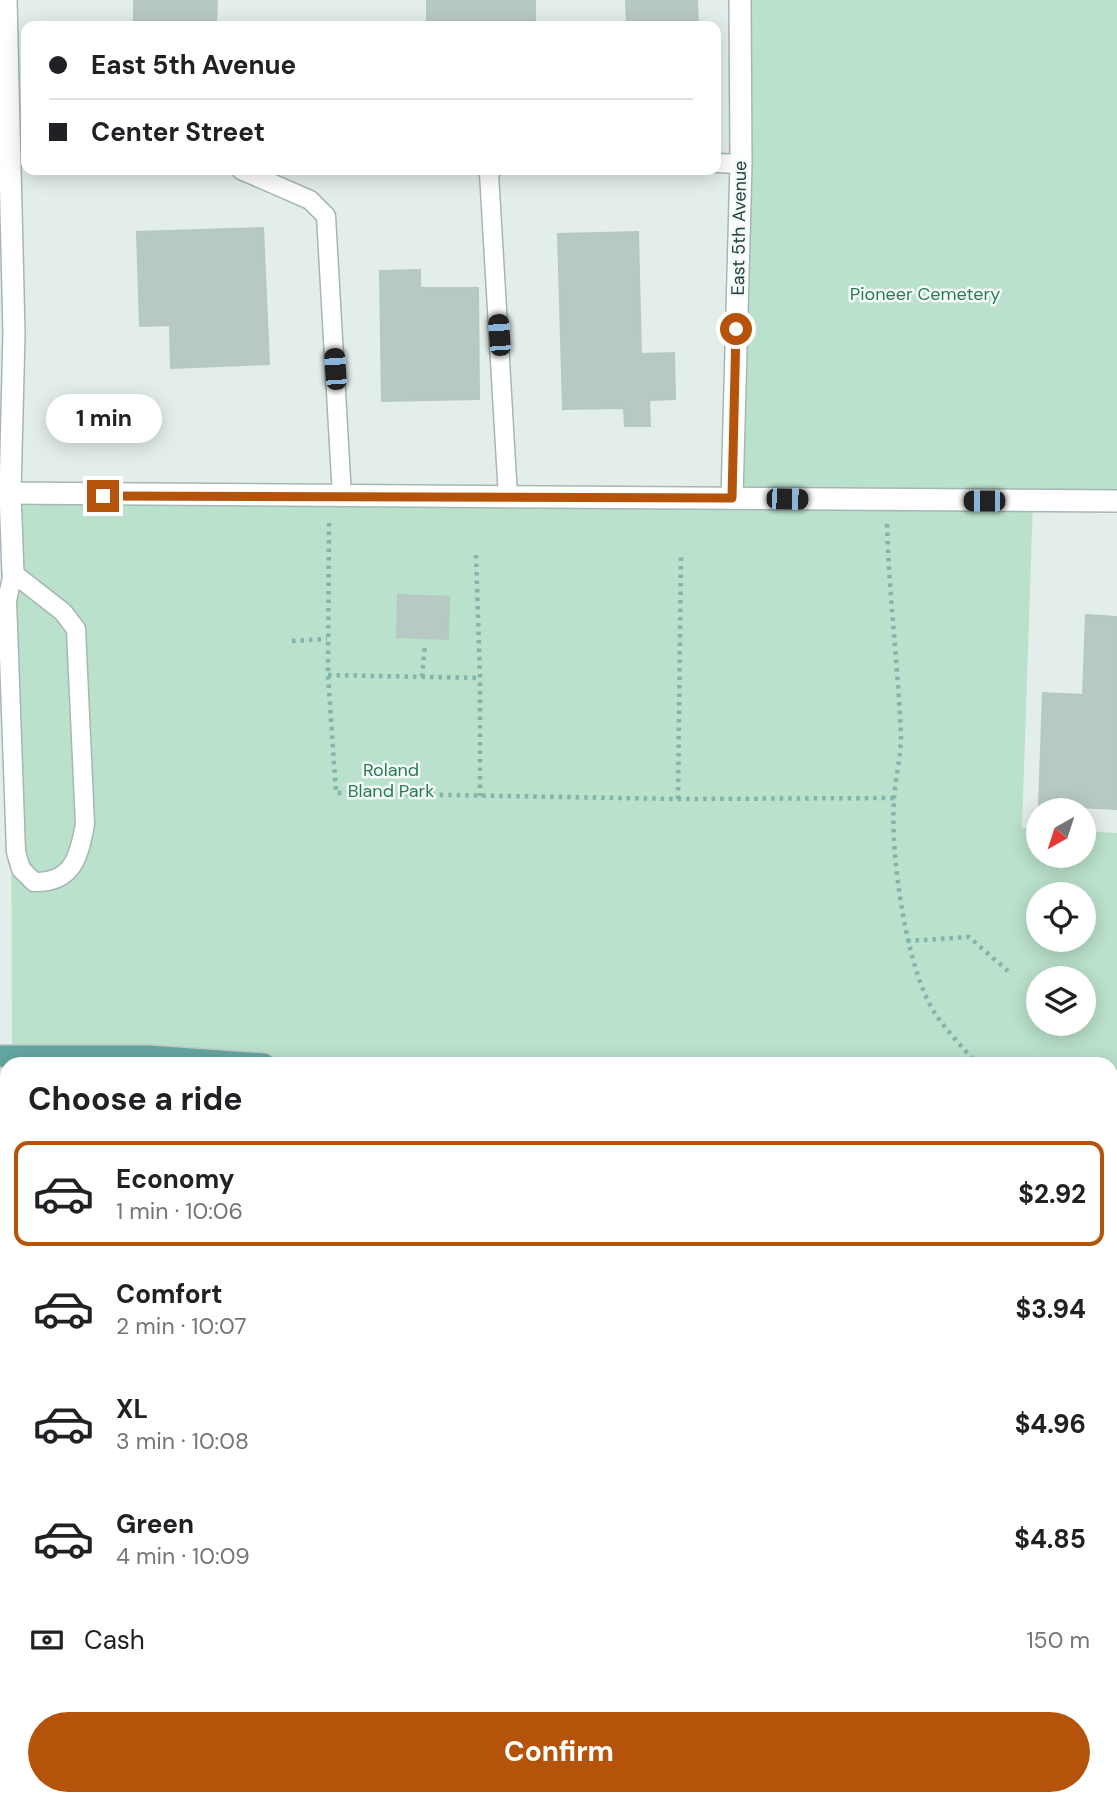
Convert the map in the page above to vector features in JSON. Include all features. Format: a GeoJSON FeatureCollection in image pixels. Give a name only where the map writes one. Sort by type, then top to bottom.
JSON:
{"type":"FeatureCollection","features":[{"type":"Feature","properties":{"kind":"street"},"geometry":{"type":"LineString","coordinates":[[6,0],[18,143],[14,333],[5,493],[13,573]]}},
{"type":"Feature","properties":{"kind":"street","name":"East 5th Avenue"},"geometry":{"type":"LineString","coordinates":[[732,498],[741,164],[740,0]]}},
{"type":"Feature","properties":{"kind":"street"},"geometry":{"type":"LineString","coordinates":[[5,493],[1117,501]]}},
{"type":"Feature","properties":{"kind":"lane"},"geometry":{"type":"LineString","coordinates":[[721,163],[741,164]]}},
{"type":"Feature","properties":{"kind":"lane"},"geometry":{"type":"LineString","coordinates":[[252,175],[310,200],[326,216],[335,497]]}},
{"type":"Feature","properties":{"kind":"lane"},"geometry":{"type":"LineString","coordinates":[[489,175],[508,497]]}},
{"type":"Feature","properties":{"kind":"lane"},"geometry":{"type":"LineString","coordinates":[[13,573],[64,612],[76,629],[85,824],[81,846],[70,871],[54,883],[34,882],[21,869],[16,852],[7,600],[13,573]]}},
{"type":"Feature","properties":{"kind":"path"},"geometry":{"type":"LineString","coordinates":[[335,497],[327,639],[336,793],[678,799],[894,798]]}},
{"type":"Feature","properties":{"kind":"path"},"geometry":{"type":"LineString","coordinates":[[886,501],[888,587],[898,667],[901,745],[894,798],[894,825],[907,941],[917,976],[935,1014],[971,1057]]}},
{"type":"Feature","properties":{"kind":"path"},"geometry":{"type":"LineString","coordinates":[[476,555],[480,796]]}},
{"type":"Feature","properties":{"kind":"path"},"geometry":{"type":"LineString","coordinates":[[678,799],[681,555]]}},
{"type":"Feature","properties":{"kind":"path"},"geometry":{"type":"LineString","coordinates":[[292,641],[327,639]]}},
{"type":"Feature","properties":{"kind":"path"},"geometry":{"type":"LineString","coordinates":[[422,677],[425,645]]}},
{"type":"Feature","properties":{"kind":"path"},"geometry":{"type":"LineString","coordinates":[[328,676],[480,678]]}},
{"type":"Feature","properties":{"kind":"path"},"geometry":{"type":"LineString","coordinates":[[907,941],[969,937],[1009,972]]}},
{"type":"Feature","properties":{"kind":"green space","name":"Roland Bland Park"},"geometry":{"type":"Polygon","coordinates":[[[736,0],[1117,0],[1117,503],[1033,501],[1022,828],[1026,828],[1026,868],[1096,868],[1096,832],[1117,833],[1117,1057],[12,1056],[10,493],[732,498],[736,0]]]}},
{"type":"Feature","properties":{"kind":"building"},"geometry":{"type":"Polygon","coordinates":[[[134,0],[217,0],[216,21],[134,21],[134,0]]]}},
{"type":"Feature","properties":{"kind":"building"},"geometry":{"type":"Polygon","coordinates":[[[427,0],[535,0],[535,21],[427,21],[427,0]]]}},
{"type":"Feature","properties":{"kind":"building"},"geometry":{"type":"Polygon","coordinates":[[[626,0],[697,0],[698,21],[627,21],[626,0]]]}},
{"type":"Feature","properties":{"kind":"building"},"geometry":{"type":"Polygon","coordinates":[[[263,228],[269,364],[171,368],[170,325],[140,326],[137,232],[263,228]]]}},
{"type":"Feature","properties":{"kind":"building"},"geometry":{"type":"Polygon","coordinates":[[[638,232],[641,354],[674,353],[675,399],[649,400],[650,426],[625,426],[624,408],[563,409],[558,234],[638,232]]]}},
{"type":"Feature","properties":{"kind":"building"},"geometry":{"type":"Polygon","coordinates":[[[420,270],[420,288],[478,288],[479,399],[382,401],[380,271],[420,270]]]}},
{"type":"Feature","properties":{"kind":"building"},"geometry":{"type":"Polygon","coordinates":[[[398,595],[449,597],[448,639],[397,637],[398,595]]]}},
{"type":"Feature","properties":{"kind":"building"},"geometry":{"type":"Polygon","coordinates":[[[1086,615],[1117,617],[1117,809],[1096,808],[1096,798],[1039,798],[1043,693],[1083,695],[1086,615]]]}},
{"type":"Feature","properties":{"kind":"route"},"geometry":{"type":"LineString","coordinates":[[103,496],[732,498],[736,329]]}},
{"type":"Feature","properties":{"kind":"park label","name":"Pioneer Cemetery"},"geometry":{"type":"Point","coordinates":[925,294]}}]}
